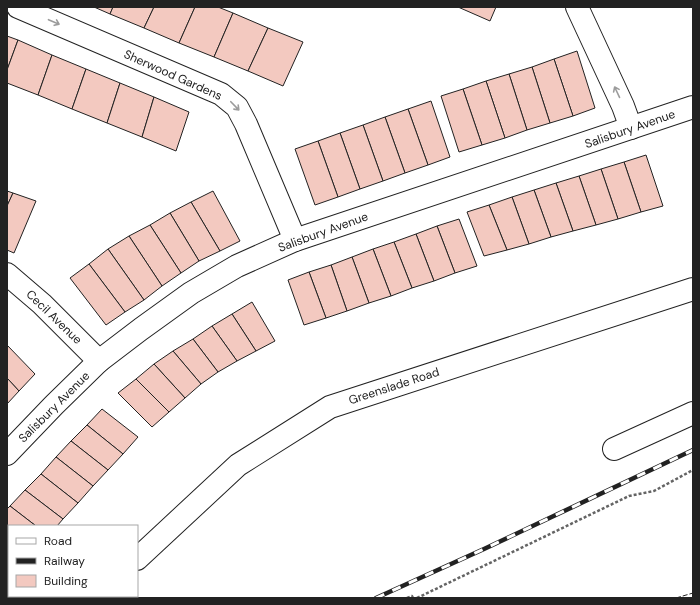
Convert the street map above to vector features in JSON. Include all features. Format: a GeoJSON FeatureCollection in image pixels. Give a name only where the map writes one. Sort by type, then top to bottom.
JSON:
{"type":"FeatureCollection","features":[{"type":"Feature","properties":{"kind":"street","name":"Sherwood Gardens"},"geometry":{"type":"LineString","coordinates":[[18,7],[221,94],[237,107],[246,124],[295,240]]}},
{"type":"Feature","properties":{"kind":"street"},"geometry":{"type":"LineString","coordinates":[[577,7],[623,106],[631,128]]}},
{"type":"Feature","properties":{"kind":"street","name":"Salisbury Avenue"},"geometry":{"type":"LineString","coordinates":[[7,454],[99,361],[191,293],[237,266],[295,240],[693,107]]}},
{"type":"Feature","properties":{"kind":"street","name":"Cecil Avenue"},"geometry":{"type":"LineString","coordinates":[[7,274],[42,304],[99,361]]}},
{"type":"Feature","properties":{"kind":"street","name":"Greenslade Road"},"geometry":{"type":"LineString","coordinates":[[138,558],[238,465],[330,407],[693,289]]}},
{"type":"Feature","properties":{"kind":"street"},"geometry":{"type":"LineString","coordinates":[[614,448],[693,413]]}},
{"type":"Feature","properties":{"kind":"path"},"geometry":{"type":"LineString","coordinates":[[417,598],[629,496],[654,491],[693,470]]}},
{"type":"Feature","properties":{"kind":"path"},"geometry":{"type":"LineString","coordinates":[[407,598],[412,596],[413,598]]}},
{"type":"Feature","properties":{"kind":"building"},"geometry":{"type":"Polygon","coordinates":[[[94,7],[113,7],[110,14],[94,7]]]}},
{"type":"Feature","properties":{"kind":"building"},"geometry":{"type":"Polygon","coordinates":[[[113,7],[154,7],[144,28],[110,14],[113,7]]]}},
{"type":"Feature","properties":{"kind":"building"},"geometry":{"type":"Polygon","coordinates":[[[154,7],[195,7],[179,43],[144,28],[154,7]]]}},
{"type":"Feature","properties":{"kind":"building"},"geometry":{"type":"Polygon","coordinates":[[[195,7],[218,7],[233,13],[214,57],[179,43],[195,7]]]}},
{"type":"Feature","properties":{"kind":"building"},"geometry":{"type":"Polygon","coordinates":[[[458,7],[496,7],[490,21],[458,7]]]}},
{"type":"Feature","properties":{"kind":"building"},"geometry":{"type":"Polygon","coordinates":[[[233,13],[268,28],[248,71],[214,57],[233,13]]]}},
{"type":"Feature","properties":{"kind":"building"},"geometry":{"type":"Polygon","coordinates":[[[268,28],[303,42],[283,86],[248,71],[268,28]]]}},
{"type":"Feature","properties":{"kind":"building"},"geometry":{"type":"Polygon","coordinates":[[[7,36],[18,40],[7,70],[7,36]]]}},
{"type":"Feature","properties":{"kind":"building"},"geometry":{"type":"Polygon","coordinates":[[[18,40],[52,55],[38,95],[7,83],[7,70],[18,40]]]}},
{"type":"Feature","properties":{"kind":"building"},"geometry":{"type":"Polygon","coordinates":[[[577,51],[595,108],[573,116],[554,59],[577,51]]]}},
{"type":"Feature","properties":{"kind":"building"},"geometry":{"type":"Polygon","coordinates":[[[52,55],[86,69],[72,109],[38,95],[52,55]]]}},
{"type":"Feature","properties":{"kind":"building"},"geometry":{"type":"Polygon","coordinates":[[[554,59],[573,116],[550,123],[532,67],[554,59]]]}},
{"type":"Feature","properties":{"kind":"building"},"geometry":{"type":"Polygon","coordinates":[[[532,67],[550,123],[527,130],[509,74],[532,67]]]}},
{"type":"Feature","properties":{"kind":"building"},"geometry":{"type":"Polygon","coordinates":[[[86,69],[120,83],[107,123],[72,109],[86,69]]]}},
{"type":"Feature","properties":{"kind":"building"},"geometry":{"type":"Polygon","coordinates":[[[509,74],[527,130],[505,138],[486,81],[509,74]]]}},
{"type":"Feature","properties":{"kind":"building"},"geometry":{"type":"Polygon","coordinates":[[[486,81],[505,138],[482,145],[463,89],[486,81]]]}},
{"type":"Feature","properties":{"kind":"building"},"geometry":{"type":"Polygon","coordinates":[[[120,83],[154,97],[142,137],[107,123],[120,83]]]}},
{"type":"Feature","properties":{"kind":"building"},"geometry":{"type":"Polygon","coordinates":[[[463,89],[482,145],[459,152],[441,96],[463,89]]]}},
{"type":"Feature","properties":{"kind":"building"},"geometry":{"type":"Polygon","coordinates":[[[154,97],[189,112],[176,151],[142,137],[154,97]]]}},
{"type":"Feature","properties":{"kind":"building"},"geometry":{"type":"Polygon","coordinates":[[[431,101],[450,157],[428,165],[408,109],[431,101]]]}},
{"type":"Feature","properties":{"kind":"building"},"geometry":{"type":"Polygon","coordinates":[[[408,109],[428,165],[405,173],[385,117],[408,109]]]}},
{"type":"Feature","properties":{"kind":"building"},"geometry":{"type":"Polygon","coordinates":[[[385,117],[405,173],[383,181],[363,125],[385,117]]]}},
{"type":"Feature","properties":{"kind":"building"},"geometry":{"type":"Polygon","coordinates":[[[363,125],[383,181],[360,189],[340,133],[363,125]]]}},
{"type":"Feature","properties":{"kind":"building"},"geometry":{"type":"Polygon","coordinates":[[[340,133],[360,189],[338,197],[318,141],[340,133]]]}},
{"type":"Feature","properties":{"kind":"building"},"geometry":{"type":"Polygon","coordinates":[[[318,141],[338,197],[315,205],[295,149],[318,141]]]}},
{"type":"Feature","properties":{"kind":"building"},"geometry":{"type":"Polygon","coordinates":[[[646,155],[663,206],[641,212],[624,162],[646,155]]]}},
{"type":"Feature","properties":{"kind":"building"},"geometry":{"type":"Polygon","coordinates":[[[624,162],[641,212],[618,219],[601,169],[624,162]]]}},
{"type":"Feature","properties":{"kind":"building"},"geometry":{"type":"Polygon","coordinates":[[[601,169],[618,219],[596,225],[579,176],[601,169]]]}},
{"type":"Feature","properties":{"kind":"building"},"geometry":{"type":"Polygon","coordinates":[[[579,176],[596,225],[573,231],[556,183],[579,176]]]}},
{"type":"Feature","properties":{"kind":"building"},"geometry":{"type":"Polygon","coordinates":[[[556,183],[573,231],[551,237],[534,190],[556,183]]]}},
{"type":"Feature","properties":{"kind":"building"},"geometry":{"type":"Polygon","coordinates":[[[534,190],[551,237],[529,244],[512,197],[534,190]]]}},
{"type":"Feature","properties":{"kind":"building"},"geometry":{"type":"Polygon","coordinates":[[[7,191],[13,193],[7,206],[7,191]]]}},
{"type":"Feature","properties":{"kind":"building"},"geometry":{"type":"Polygon","coordinates":[[[213,191],[240,241],[220,251],[191,202],[213,191]]]}},
{"type":"Feature","properties":{"kind":"building"},"geometry":{"type":"Polygon","coordinates":[[[13,193],[36,201],[14,253],[7,250],[7,206],[13,193]]]}},
{"type":"Feature","properties":{"kind":"building"},"geometry":{"type":"Polygon","coordinates":[[[512,197],[529,244],[507,250],[489,205],[512,197]]]}},
{"type":"Feature","properties":{"kind":"building"},"geometry":{"type":"Polygon","coordinates":[[[191,202],[220,251],[199,261],[170,213],[191,202]]]}},
{"type":"Feature","properties":{"kind":"building"},"geometry":{"type":"Polygon","coordinates":[[[489,205],[507,250],[484,256],[467,212],[489,205]]]}},
{"type":"Feature","properties":{"kind":"building"},"geometry":{"type":"Polygon","coordinates":[[[170,213],[199,261],[181,273],[150,225],[170,213]]]}},
{"type":"Feature","properties":{"kind":"building"},"geometry":{"type":"Polygon","coordinates":[[[459,219],[477,266],[455,273],[437,226],[459,219]]]}},
{"type":"Feature","properties":{"kind":"building"},"geometry":{"type":"Polygon","coordinates":[[[150,225],[181,273],[162,286],[129,236],[150,225]]]}},
{"type":"Feature","properties":{"kind":"building"},"geometry":{"type":"Polygon","coordinates":[[[437,226],[455,273],[434,281],[416,234],[437,226]]]}},
{"type":"Feature","properties":{"kind":"building"},"geometry":{"type":"Polygon","coordinates":[[[416,234],[434,281],[412,288],[394,242],[416,234]]]}},
{"type":"Feature","properties":{"kind":"building"},"geometry":{"type":"Polygon","coordinates":[[[129,236],[162,286],[144,300],[108,249],[129,236]]]}},
{"type":"Feature","properties":{"kind":"building"},"geometry":{"type":"Polygon","coordinates":[[[394,242],[412,288],[391,296],[373,249],[394,242]]]}},
{"type":"Feature","properties":{"kind":"building"},"geometry":{"type":"Polygon","coordinates":[[[108,249],[144,300],[125,312],[89,264],[108,249]]]}},
{"type":"Feature","properties":{"kind":"building"},"geometry":{"type":"Polygon","coordinates":[[[373,249],[391,296],[369,303],[352,257],[373,249]]]}},
{"type":"Feature","properties":{"kind":"building"},"geometry":{"type":"Polygon","coordinates":[[[352,257],[369,303],[347,311],[331,265],[352,257]]]}},
{"type":"Feature","properties":{"kind":"building"},"geometry":{"type":"Polygon","coordinates":[[[89,264],[125,312],[106,325],[70,278],[89,264]]]}},
{"type":"Feature","properties":{"kind":"building"},"geometry":{"type":"Polygon","coordinates":[[[331,265],[347,311],[326,318],[309,272],[331,265]]]}},
{"type":"Feature","properties":{"kind":"building"},"geometry":{"type":"Polygon","coordinates":[[[309,272],[326,318],[304,325],[288,280],[309,272]]]}},
{"type":"Feature","properties":{"kind":"building"},"geometry":{"type":"Polygon","coordinates":[[[252,302],[275,341],[256,351],[232,314],[252,302]]]}},
{"type":"Feature","properties":{"kind":"building"},"geometry":{"type":"Polygon","coordinates":[[[232,314],[256,351],[237,361],[212,326],[232,314]]]}},
{"type":"Feature","properties":{"kind":"building"},"geometry":{"type":"Polygon","coordinates":[[[212,326],[237,361],[218,372],[193,339],[212,326]]]}},
{"type":"Feature","properties":{"kind":"building"},"geometry":{"type":"Polygon","coordinates":[[[193,339],[218,372],[201,384],[173,351],[193,339]]]}},
{"type":"Feature","properties":{"kind":"building"},"geometry":{"type":"Polygon","coordinates":[[[7,345],[35,374],[19,391],[7,378],[7,345]]]}},
{"type":"Feature","properties":{"kind":"building"},"geometry":{"type":"Polygon","coordinates":[[[173,351],[201,384],[185,398],[154,364],[173,351]]]}},
{"type":"Feature","properties":{"kind":"building"},"geometry":{"type":"Polygon","coordinates":[[[154,364],[185,398],[169,412],[136,379],[154,364]]]}},
{"type":"Feature","properties":{"kind":"building"},"geometry":{"type":"Polygon","coordinates":[[[7,378],[19,391],[7,404],[7,378]]]}},
{"type":"Feature","properties":{"kind":"building"},"geometry":{"type":"Polygon","coordinates":[[[136,379],[169,412],[152,427],[118,393],[136,379]]]}},
{"type":"Feature","properties":{"kind":"building"},"geometry":{"type":"Polygon","coordinates":[[[102,409],[138,437],[123,454],[87,425],[102,409]]]}},
{"type":"Feature","properties":{"kind":"building"},"geometry":{"type":"Polygon","coordinates":[[[87,425],[123,454],[108,470],[71,441],[87,425]]]}},
{"type":"Feature","properties":{"kind":"building"},"geometry":{"type":"Polygon","coordinates":[[[71,441],[108,470],[93,486],[56,457],[71,441]]]}},
{"type":"Feature","properties":{"kind":"building"},"geometry":{"type":"Polygon","coordinates":[[[56,457],[93,486],[78,503],[41,474],[56,457]]]}},
{"type":"Feature","properties":{"kind":"building"},"geometry":{"type":"Polygon","coordinates":[[[41,474],[78,503],[63,519],[25,490],[41,474]]]}},
{"type":"Feature","properties":{"kind":"building"},"geometry":{"type":"Polygon","coordinates":[[[25,490],[63,519],[58,525],[35,525],[10,506],[25,490]]]}},
{"type":"Feature","properties":{"kind":"building"},"geometry":{"type":"Polygon","coordinates":[[[10,506],[35,525],[8,525],[8,532],[7,509],[10,506]]]}},
{"type":"Feature","properties":{"kind":"building"},"geometry":{"type":"Polygon","coordinates":[[[7,531],[8,560],[7,559],[7,531]]]}},
{"type":"Feature","properties":{"kind":"building"},"geometry":{"type":"Polygon","coordinates":[[[7,559],[8,577],[7,578],[7,559]]]}},
{"type":"Feature","properties":{"kind":"railway"},"geometry":{"type":"LineString","coordinates":[[376,598],[484,549],[693,450]]}},
{"type":"Feature","properties":{"kind":"fence"},"geometry":{"type":"LineString","coordinates":[[676,598],[693,593]]}}]}
